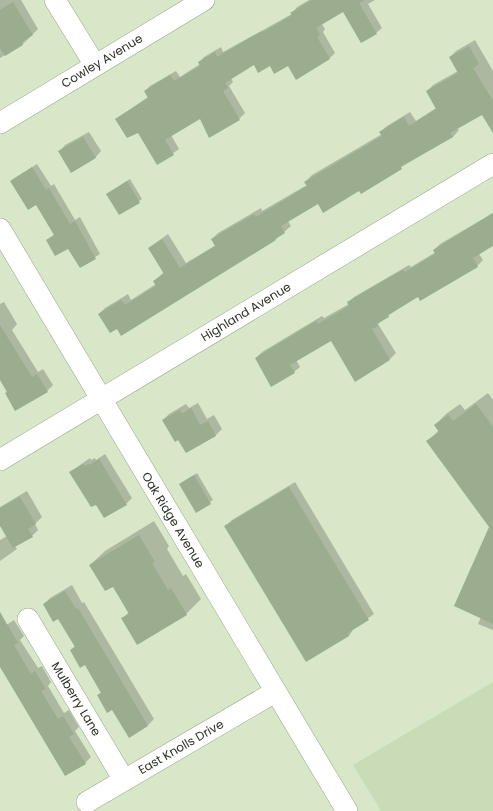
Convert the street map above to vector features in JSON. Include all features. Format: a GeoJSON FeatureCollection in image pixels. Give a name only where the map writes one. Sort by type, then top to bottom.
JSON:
{"type":"FeatureCollection","features":[{"type":"Feature","properties":{"kind":"street"},"geometry":{"type":"LineString","coordinates":[[55,0],[96,65]]}},
{"type":"Feature","properties":{"kind":"street","name":"Cowley Avenue"},"geometry":{"type":"LineString","coordinates":[[0,123],[204,0]]}},
{"type":"Feature","properties":{"kind":"street","name":"Highland Avenue"},"geometry":{"type":"LineString","coordinates":[[0,460],[493,164]]}},
{"type":"Feature","properties":{"kind":"street","name":"Oak Ridge Avenue"},"geometry":{"type":"LineString","coordinates":[[0,229],[347,811]]}},
{"type":"Feature","properties":{"kind":"street","name":"Mulberry Lane"},"geometry":{"type":"LineString","coordinates":[[28,619],[124,780]]}},
{"type":"Feature","properties":{"kind":"street","name":"East Knolls Drive"},"geometry":{"type":"LineString","coordinates":[[87,802],[275,692]]}},
{"type":"Feature","properties":{"kind":"shaded area"},"geometry":{"type":"Polygon","coordinates":[[[493,682],[493,811],[381,811],[353,765],[493,682]]]}},
{"type":"Feature","properties":{"kind":"building"},"geometry":{"type":"Polygon","coordinates":[[[312,0],[365,0],[359,3],[377,34],[361,43],[343,12],[316,28],[320,35],[317,37],[330,59],[296,80],[288,66],[274,74],[270,66],[258,73],[254,65],[225,83],[228,88],[223,91],[240,120],[209,138],[200,119],[165,140],[174,155],[157,165],[138,133],[127,138],[115,119],[148,98],[144,91],[170,75],[174,81],[200,66],[198,62],[215,52],[217,57],[292,15],[290,13],[312,0]]]}},
{"type":"Feature","properties":{"kind":"building"},"geometry":{"type":"Polygon","coordinates":[[[13,2],[33,35],[22,42],[23,45],[5,56],[0,48],[0,10],[13,2]]]}},
{"type":"Feature","properties":{"kind":"building"},"geometry":{"type":"Polygon","coordinates":[[[469,46],[479,64],[473,68],[493,101],[493,133],[482,115],[450,133],[453,137],[401,167],[402,169],[361,194],[359,191],[323,213],[318,204],[281,226],[285,233],[275,239],[276,240],[121,336],[117,329],[110,333],[98,314],[121,300],[125,305],[156,286],[153,281],[164,274],[148,248],[162,239],[180,268],[215,246],[211,239],[254,214],[256,217],[307,186],[304,182],[382,136],[379,132],[404,117],[409,126],[436,109],[426,91],[458,73],[449,57],[469,46]]]}},
{"type":"Feature","properties":{"kind":"building"},"geometry":{"type":"Polygon","coordinates":[[[83,137],[96,158],[71,173],[58,151],[83,137]]]}},
{"type":"Feature","properties":{"kind":"building"},"geometry":{"type":"Polygon","coordinates":[[[32,167],[46,190],[49,188],[70,224],[75,221],[96,259],[80,268],[68,249],[55,256],[46,240],[54,235],[36,205],[28,210],[10,181],[32,167]]]}},
{"type":"Feature","properties":{"kind":"building"},"geometry":{"type":"Polygon","coordinates":[[[127,181],[140,203],[119,215],[106,194],[127,181]]]}},
{"type":"Feature","properties":{"kind":"building"},"geometry":{"type":"Polygon","coordinates":[[[493,213],[493,246],[473,258],[478,267],[420,301],[418,297],[388,315],[389,317],[377,324],[378,326],[372,329],[390,360],[355,382],[331,341],[290,365],[295,373],[271,387],[255,358],[316,321],[318,324],[349,306],[347,302],[371,288],[403,270],[405,272],[435,254],[433,250],[493,213]]]}},
{"type":"Feature","properties":{"kind":"building"},"geometry":{"type":"Polygon","coordinates":[[[0,325],[32,377],[37,374],[48,392],[15,411],[0,380],[0,325]]]}},
{"type":"Feature","properties":{"kind":"building"},"geometry":{"type":"Polygon","coordinates":[[[476,404],[493,427],[493,624],[454,606],[489,527],[426,441],[439,432],[434,425],[448,415],[453,421],[476,404]]]}},
{"type":"Feature","properties":{"kind":"building"},"geometry":{"type":"Polygon","coordinates":[[[191,408],[200,425],[208,421],[216,436],[186,453],[178,440],[175,442],[162,420],[180,410],[182,414],[191,408]]]}},
{"type":"Feature","properties":{"kind":"building"},"geometry":{"type":"Polygon","coordinates":[[[99,459],[127,505],[104,518],[96,505],[91,507],[69,472],[83,464],[85,466],[88,464],[89,465],[99,459]]]}},
{"type":"Feature","properties":{"kind":"building"},"geometry":{"type":"Polygon","coordinates":[[[194,475],[211,504],[196,513],[179,484],[194,475]]]}},
{"type":"Feature","properties":{"kind":"building"},"geometry":{"type":"Polygon","coordinates":[[[289,487],[369,620],[348,633],[349,636],[306,662],[224,526],[289,487]]]}},
{"type":"Feature","properties":{"kind":"building"},"geometry":{"type":"Polygon","coordinates":[[[20,497],[36,524],[28,529],[33,537],[13,548],[0,526],[0,508],[20,497]]]}},
{"type":"Feature","properties":{"kind":"building"},"geometry":{"type":"Polygon","coordinates":[[[139,535],[155,562],[152,563],[168,590],[171,588],[187,615],[137,645],[121,618],[129,614],[113,587],[105,591],[89,565],[139,535]]]}},
{"type":"Feature","properties":{"kind":"building"},"geometry":{"type":"Polygon","coordinates":[[[65,591],[76,609],[78,608],[148,726],[129,738],[112,710],[107,713],[97,695],[101,693],[85,665],[80,668],[70,650],[75,647],[58,619],[53,622],[43,604],[65,591]]]}},
{"type":"Feature","properties":{"kind":"building"},"geometry":{"type":"Polygon","coordinates":[[[0,612],[18,643],[14,645],[31,674],[35,671],[46,689],[41,691],[58,719],[63,716],[74,734],[69,737],[86,764],[65,776],[0,667],[0,612]]]}}]}
